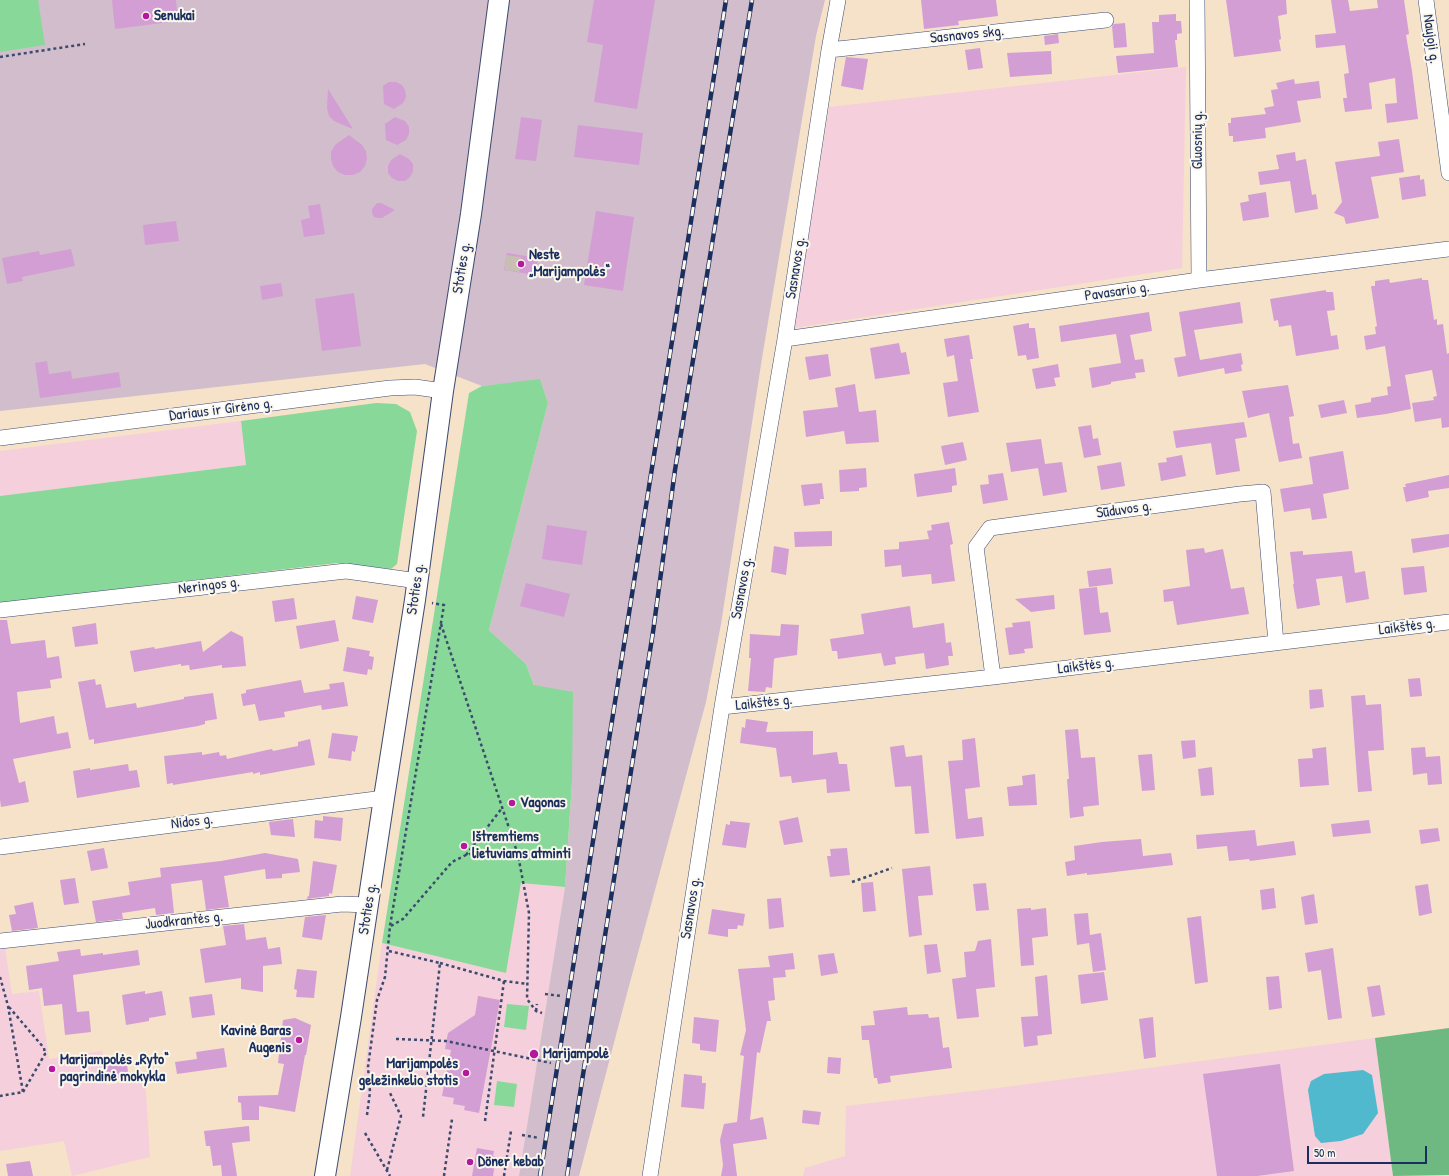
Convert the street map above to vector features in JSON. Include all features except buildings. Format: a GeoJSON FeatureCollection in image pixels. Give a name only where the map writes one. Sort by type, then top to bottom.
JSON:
{"type":"FeatureCollection","features":[{"type":"Feature","properties":{"kind":"main road","name":"Stoties g."},"geometry":{"type":"LineString","coordinates":[[325,1176],[416,591],[443,391],[471,214],[499,0]]}},
{"type":"Feature","properties":{"kind":"street","name":"Sasnavos g."},"geometry":{"type":"LineString","coordinates":[[650,1176],[722,707],[785,339],[838,0]]}},
{"type":"Feature","properties":{"kind":"street","name":"Gluosnių g."},"geometry":{"type":"LineString","coordinates":[[1197,0],[1200,280]]}},
{"type":"Feature","properties":{"kind":"street","name":"Naujoji g."},"geometry":{"type":"LineString","coordinates":[[1426,0],[1449,173]]}},
{"type":"Feature","properties":{"kind":"street","name":"Sasnavos skg."},"geometry":{"type":"LineString","coordinates":[[829,50],[1106,20]]}},
{"type":"Feature","properties":{"kind":"street","name":"Pavasario g."},"geometry":{"type":"LineString","coordinates":[[785,339],[1200,280],[1449,249]]}},
{"type":"Feature","properties":{"kind":"street","name":"Dariaus ir Girėno g."},"geometry":{"type":"LineString","coordinates":[[0,438],[390,388],[416,387],[443,391]]}},
{"type":"Feature","properties":{"kind":"street","name":"Sūduvos g."},"geometry":{"type":"LineString","coordinates":[[993,677],[976,547],[990,528],[1240,494],[1262,492],[1276,643]]}},
{"type":"Feature","properties":{"kind":"street","name":"Neringos g."},"geometry":{"type":"LineString","coordinates":[[0,610],[346,571],[416,591]]}},
{"type":"Feature","properties":{"kind":"street","name":"Laikštės g."},"geometry":{"type":"LineString","coordinates":[[722,707],[993,677],[1449,622]]}},
{"type":"Feature","properties":{"kind":"street","name":"Nidos g."},"geometry":{"type":"LineString","coordinates":[[0,847],[384,798]]}},
{"type":"Feature","properties":{"kind":"street","name":"Juodkrantės g."},"geometry":{"type":"LineString","coordinates":[[0,941],[342,904],[368,905]]}},
{"type":"Feature","properties":{"kind":"path"},"geometry":{"type":"LineString","coordinates":[[0,57],[85,44]]}},
{"type":"Feature","properties":{"kind":"path"},"geometry":{"type":"LineString","coordinates":[[368,1115],[370,1092],[368,1067],[377,1000],[385,977],[390,926],[444,604],[416,591]]}},
{"type":"Feature","properties":{"kind":"path"},"geometry":{"type":"LineString","coordinates":[[441,624],[518,854],[529,913],[527,999],[536,1011],[542,1013]]}},
{"type":"Feature","properties":{"kind":"path"},"geometry":{"type":"LineString","coordinates":[[466,855],[502,807]]}},
{"type":"Feature","properties":{"kind":"path"},"geometry":{"type":"LineString","coordinates":[[390,926],[403,919],[452,862],[466,855],[486,850],[518,854]]}},
{"type":"Feature","properties":{"kind":"path"},"geometry":{"type":"LineString","coordinates":[[852,882],[892,868]]}},
{"type":"Feature","properties":{"kind":"path"},"geometry":{"type":"LineString","coordinates":[[388,951],[440,963],[504,981],[528,984]]}},
{"type":"Feature","properties":{"kind":"path"},"geometry":{"type":"LineString","coordinates":[[423,1117],[440,963]]}},
{"type":"Feature","properties":{"kind":"path"},"geometry":{"type":"LineString","coordinates":[[0,977],[8,1006],[23,1092]]}},
{"type":"Feature","properties":{"kind":"path"},"geometry":{"type":"LineString","coordinates":[[485,1121],[504,981]]}},
{"type":"Feature","properties":{"kind":"path"},"geometry":{"type":"LineString","coordinates":[[545,994],[561,996]]}},
{"type":"Feature","properties":{"kind":"path"},"geometry":{"type":"LineString","coordinates":[[536,1004],[536,1011]]}},
{"type":"Feature","properties":{"kind":"path"},"geometry":{"type":"LineString","coordinates":[[0,1096],[23,1092],[47,1053],[8,1006]]}},
{"type":"Feature","properties":{"kind":"path"},"geometry":{"type":"LineString","coordinates":[[396,1039],[446,1041],[551,1063]]}},
{"type":"Feature","properties":{"kind":"path"},"geometry":{"type":"LineString","coordinates":[[387,1170],[401,1116],[390,1093]]}},
{"type":"Feature","properties":{"kind":"path"},"geometry":{"type":"LineString","coordinates":[[444,1176],[452,1119]]}},
{"type":"Feature","properties":{"kind":"path"},"geometry":{"type":"LineString","coordinates":[[504,1176],[512,1131]]}},
{"type":"Feature","properties":{"kind":"path"},"geometry":{"type":"LineString","coordinates":[[365,1134],[390,1176]]}},
{"type":"Feature","properties":{"kind":"path"},"geometry":{"type":"LineString","coordinates":[[522,1135],[539,1138]]}},
{"type":"Feature","properties":{"kind":"shaded area"},"geometry":{"type":"Polygon","coordinates":[[[0,0],[825,0],[816,36],[762,358],[721,624],[706,702],[579,1176],[519,1176],[565,887],[572,782],[526,664],[489,630],[548,403],[540,380],[482,386],[425,364],[0,411],[0,0]]]}},
{"type":"Feature","properties":{"kind":"shaded area"},"geometry":{"type":"Polygon","coordinates":[[[1186,67],[1182,268],[794,328],[829,107],[1186,67]]]}},
{"type":"Feature","properties":{"kind":"shaded area"},"geometry":{"type":"Polygon","coordinates":[[[241,421],[247,465],[0,496],[0,451],[241,421]]]}},
{"type":"Feature","properties":{"kind":"shaded area"},"geometry":{"type":"Polygon","coordinates":[[[521,883],[565,887],[519,1176],[350,1176],[382,943],[506,973],[521,883]]]}},
{"type":"Feature","properties":{"kind":"shaded area","name":"Marijampolės „Ryto“ pagrindinė mokykla"},"geometry":{"type":"Polygon","coordinates":[[[0,948],[5,948],[12,994],[39,991],[49,1059],[102,1051],[107,1085],[145,1078],[150,1157],[72,1176],[64,1141],[0,1151],[0,948]]]}},
{"type":"Feature","properties":{"kind":"shaded area"},"geometry":{"type":"Polygon","coordinates":[[[1375,1038],[1393,1176],[803,1176],[805,1168],[845,1156],[846,1106],[990,1089],[1375,1038]]]}},
{"type":"Feature","properties":{"kind":"green space"},"geometry":{"type":"Polygon","coordinates":[[[0,0],[38,0],[45,45],[0,52],[0,0]]]}},
{"type":"Feature","properties":{"kind":"green space"},"geometry":{"type":"Polygon","coordinates":[[[540,379],[548,403],[489,630],[526,664],[534,685],[573,692],[572,782],[565,887],[521,883],[506,973],[382,943],[469,393],[482,386],[540,379]]]}},
{"type":"Feature","properties":{"kind":"green space"},"geometry":{"type":"Polygon","coordinates":[[[376,403],[396,404],[410,412],[417,431],[397,564],[391,569],[337,563],[0,603],[0,496],[246,465],[241,421],[376,403]]]}},
{"type":"Feature","properties":{"kind":"green space"},"geometry":{"type":"Polygon","coordinates":[[[507,1004],[529,1006],[526,1030],[504,1027],[507,1004]]]}},
{"type":"Feature","properties":{"kind":"green space"},"geometry":{"type":"Polygon","coordinates":[[[1449,1028],[1449,1175],[1393,1176],[1375,1038],[1449,1028]]]}},
{"type":"Feature","properties":{"kind":"green space"},"geometry":{"type":"Polygon","coordinates":[[[497,1081],[517,1084],[514,1107],[494,1105],[497,1081]]]}},
{"type":"Feature","properties":{"kind":"water"},"geometry":{"type":"Polygon","coordinates":[[[1363,1070],[1372,1075],[1378,1113],[1363,1134],[1341,1141],[1321,1143],[1315,1136],[1308,1090],[1311,1081],[1324,1074],[1363,1070]]]}},
{"type":"Feature","properties":{"kind":"tunnel"},"geometry":{"type":"LineString","coordinates":[[512,271],[514,254]]}},
{"type":"Feature","properties":{"kind":"railway"},"geometry":{"type":"LineString","coordinates":[[540,1176],[726,0]]}},
{"type":"Feature","properties":{"kind":"railway"},"geometry":{"type":"LineString","coordinates":[[567,1176],[653,632],[675,470],[752,0]]}},
{"type":"Feature","properties":{"kind":"place","name":"Senukai"},"geometry":{"type":"Point","coordinates":[146,16]}},
{"type":"Feature","properties":{"kind":"place","name":"Neste „Marijampolės“"},"geometry":{"type":"Point","coordinates":[521,264]}},
{"type":"Feature","properties":{"kind":"place","name":"Vagonas"},"geometry":{"type":"Point","coordinates":[512,803]}},
{"type":"Feature","properties":{"kind":"place","name":"Ištremtiems lietuviams atminti"},"geometry":{"type":"Point","coordinates":[464,846]}},
{"type":"Feature","properties":{"kind":"place","name":"Kavinė Baras Augenis"},"geometry":{"type":"Point","coordinates":[299,1040]}},
{"type":"Feature","properties":{"kind":"place","name":"Marijampolė"},"geometry":{"type":"Point","coordinates":[534,1054]}},
{"type":"Feature","properties":{"kind":"place","name":"Marijampolės „Ryto“ pagrindinė mokykla"},"geometry":{"type":"Point","coordinates":[52,1069]}},
{"type":"Feature","properties":{"kind":"place","name":"Marijampolės geležinkelio stotis"},"geometry":{"type":"Point","coordinates":[466,1073]}},
{"type":"Feature","properties":{"kind":"place","name":"Döner kebab"},"geometry":{"type":"Point","coordinates":[470,1162]}}]}
